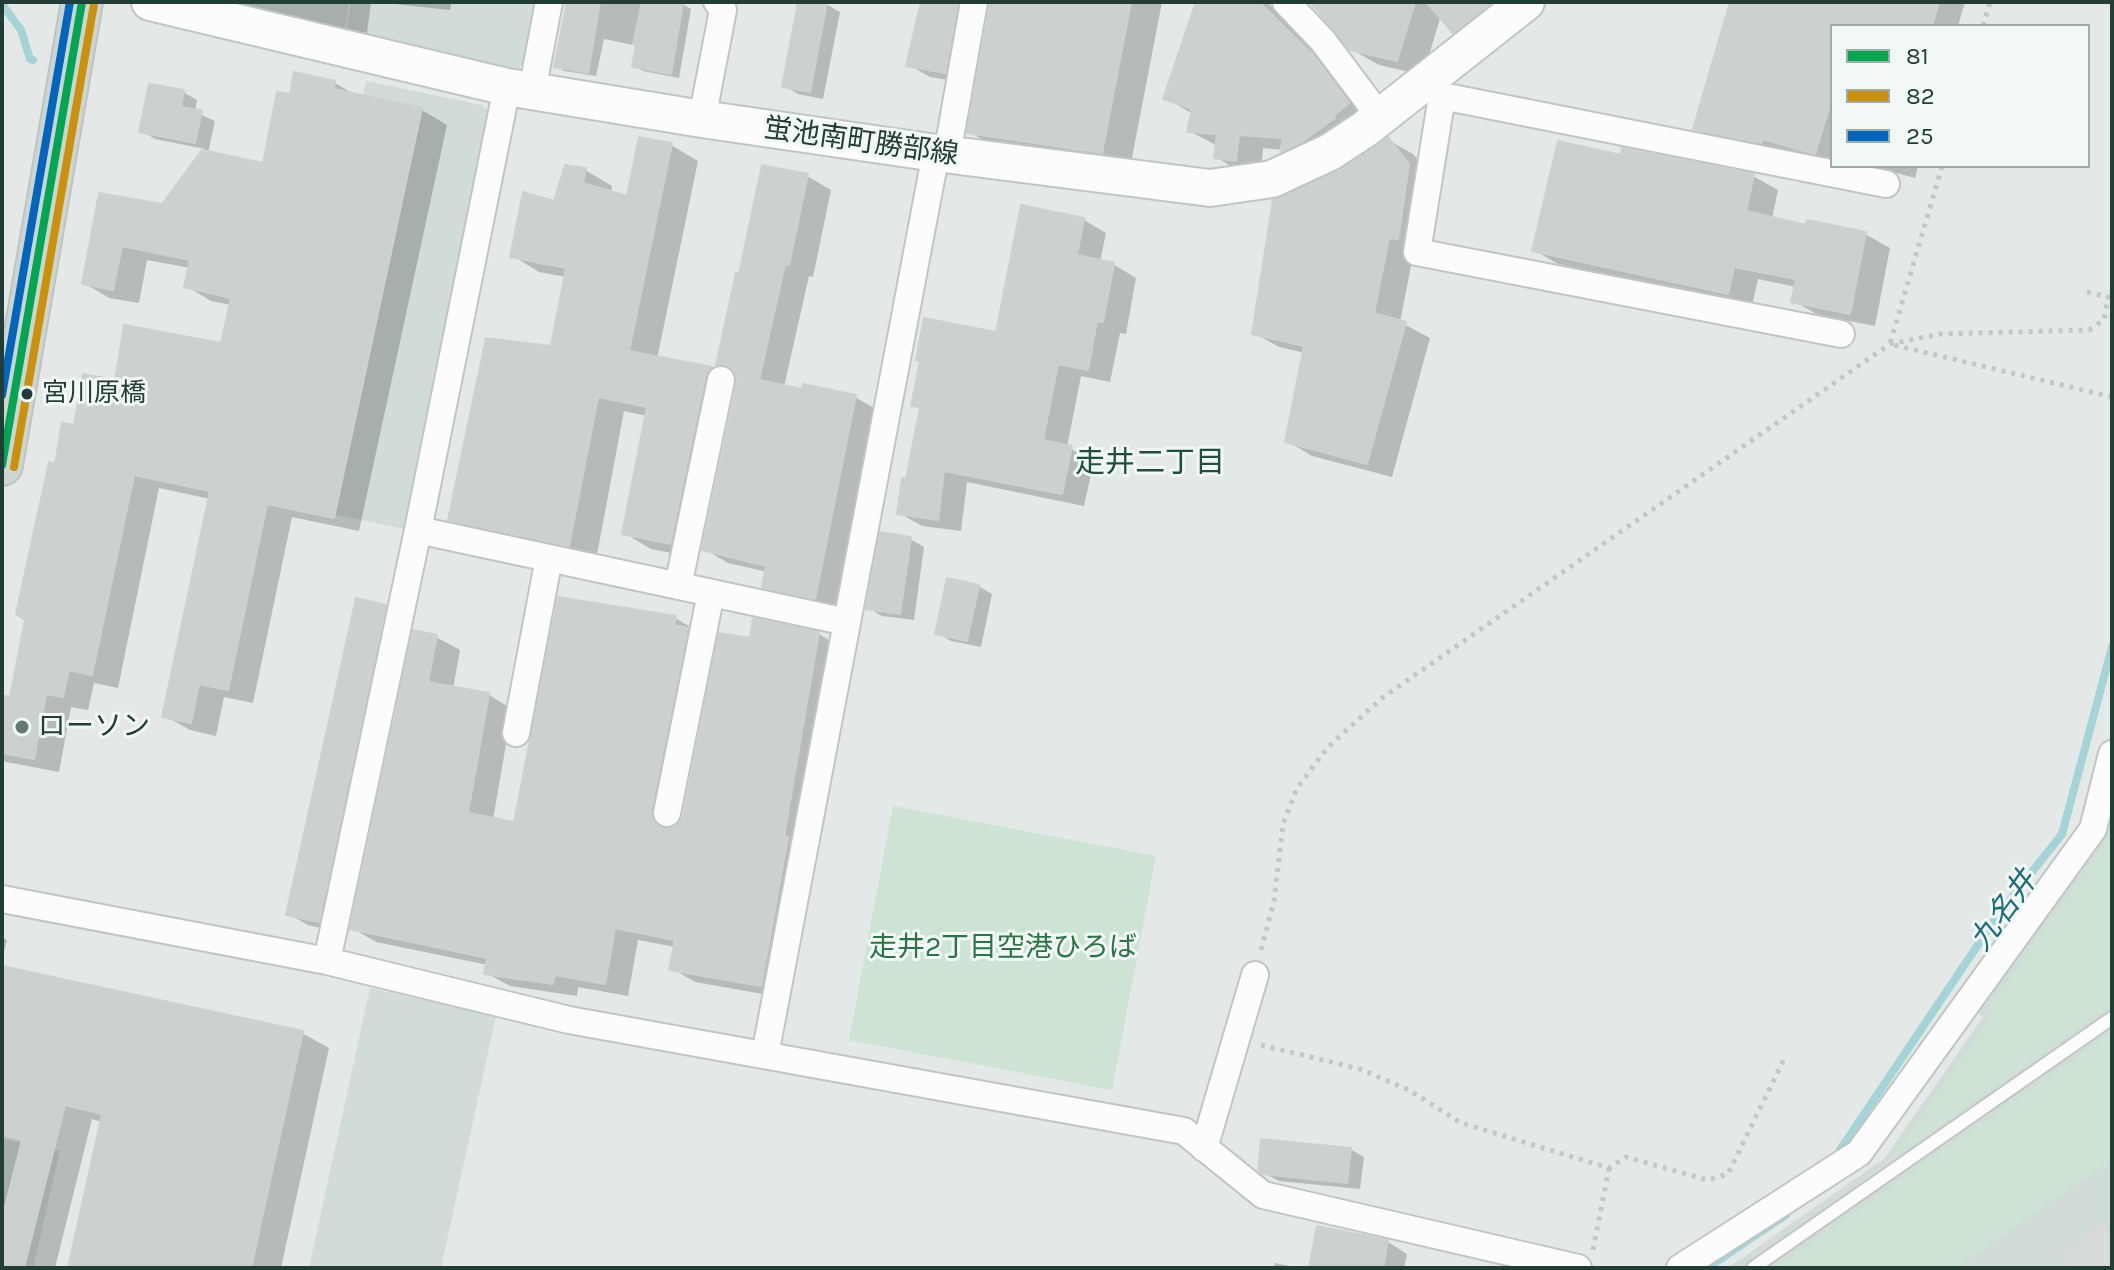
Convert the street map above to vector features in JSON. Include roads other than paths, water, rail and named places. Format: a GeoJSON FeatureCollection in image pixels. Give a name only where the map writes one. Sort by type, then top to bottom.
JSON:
{"type":"FeatureCollection","features":[{"type":"Feature","properties":{"kind":"main road"},"geometry":{"type":"LineString","coordinates":[[2,465],[82,2]]}},
{"type":"Feature","properties":{"kind":"street","name":"蛍池南町勝部線"},"geometry":{"type":"LineString","coordinates":[[150,2],[520,89],[942,154],[1210,188],[1272,179],[1330,152],[1380,117],[1436,87],[1526,2]]}},
{"type":"Feature","properties":{"kind":"street"},"geometry":{"type":"LineString","coordinates":[[327,961],[418,530],[520,89],[549,2]]}},
{"type":"Feature","properties":{"kind":"street"},"geometry":{"type":"LineString","coordinates":[[702,119],[723,10],[717,2]]}},
{"type":"Feature","properties":{"kind":"street"},"geometry":{"type":"LineString","coordinates":[[765,1055],[847,622],[974,2]]}},
{"type":"Feature","properties":{"kind":"street"},"geometry":{"type":"LineString","coordinates":[[1286,2],[1323,41],[1380,117]]}},
{"type":"Feature","properties":{"kind":"street"},"geometry":{"type":"LineString","coordinates":[[1841,334],[1417,252],[1436,87],[1886,184]]}},
{"type":"Feature","properties":{"kind":"street"},"geometry":{"type":"LineString","coordinates":[[678,586],[721,380]]}},
{"type":"Feature","properties":{"kind":"street"},"geometry":{"type":"LineString","coordinates":[[418,530],[847,622]]}},
{"type":"Feature","properties":{"kind":"street"},"geometry":{"type":"LineString","coordinates":[[516,733],[549,558]]}},
{"type":"Feature","properties":{"kind":"street"},"geometry":{"type":"LineString","coordinates":[[667,813],[711,593]]}},
{"type":"Feature","properties":{"kind":"street"},"geometry":{"type":"LineString","coordinates":[[1680,1268],[1859,1153],[2093,829],[2112,754]]}},
{"type":"Feature","properties":{"kind":"street"},"geometry":{"type":"LineString","coordinates":[[2,899],[327,961],[569,1020],[1184,1131],[1263,1195],[1585,1261]]}},
{"type":"Feature","properties":{"kind":"street"},"geometry":{"type":"LineString","coordinates":[[1204,1148],[1255,975]]}},
{"type":"Feature","properties":{"kind":"lane"},"geometry":{"type":"LineString","coordinates":[[1753,1268],[2112,1018]]}},
{"type":"Feature","properties":{"kind":"waterway"},"geometry":{"type":"LineString","coordinates":[[2,4],[21,30],[30,59],[33,60]]}},
{"type":"Feature","properties":{"kind":"waterway","name":"九名井"},"geometry":{"type":"LineString","coordinates":[[1840,1150],[1998,915],[2062,834],[2112,647]]}},
{"type":"Feature","properties":{"kind":"waterway","name":"九名井"},"geometry":{"type":"LineString","coordinates":[[1707,1268],[1786,1215]]}},
{"type":"Feature","properties":{"kind":"place","name":"宮川原橋"},"geometry":{"type":"Point","coordinates":[27,394]}},
{"type":"Feature","properties":{"kind":"place","name":"ローソン"},"geometry":{"type":"Point","coordinates":[22,727]}},
{"type":"Feature","properties":{"kind":"district","name":"走井二丁目"},"geometry":{"type":"Point","coordinates":[1150,463]}},
{"type":"Feature","properties":{"kind":"park label","name":"走井2丁目空港ひろば"},"geometry":{"type":"Point","coordinates":[1003,948]}}]}
